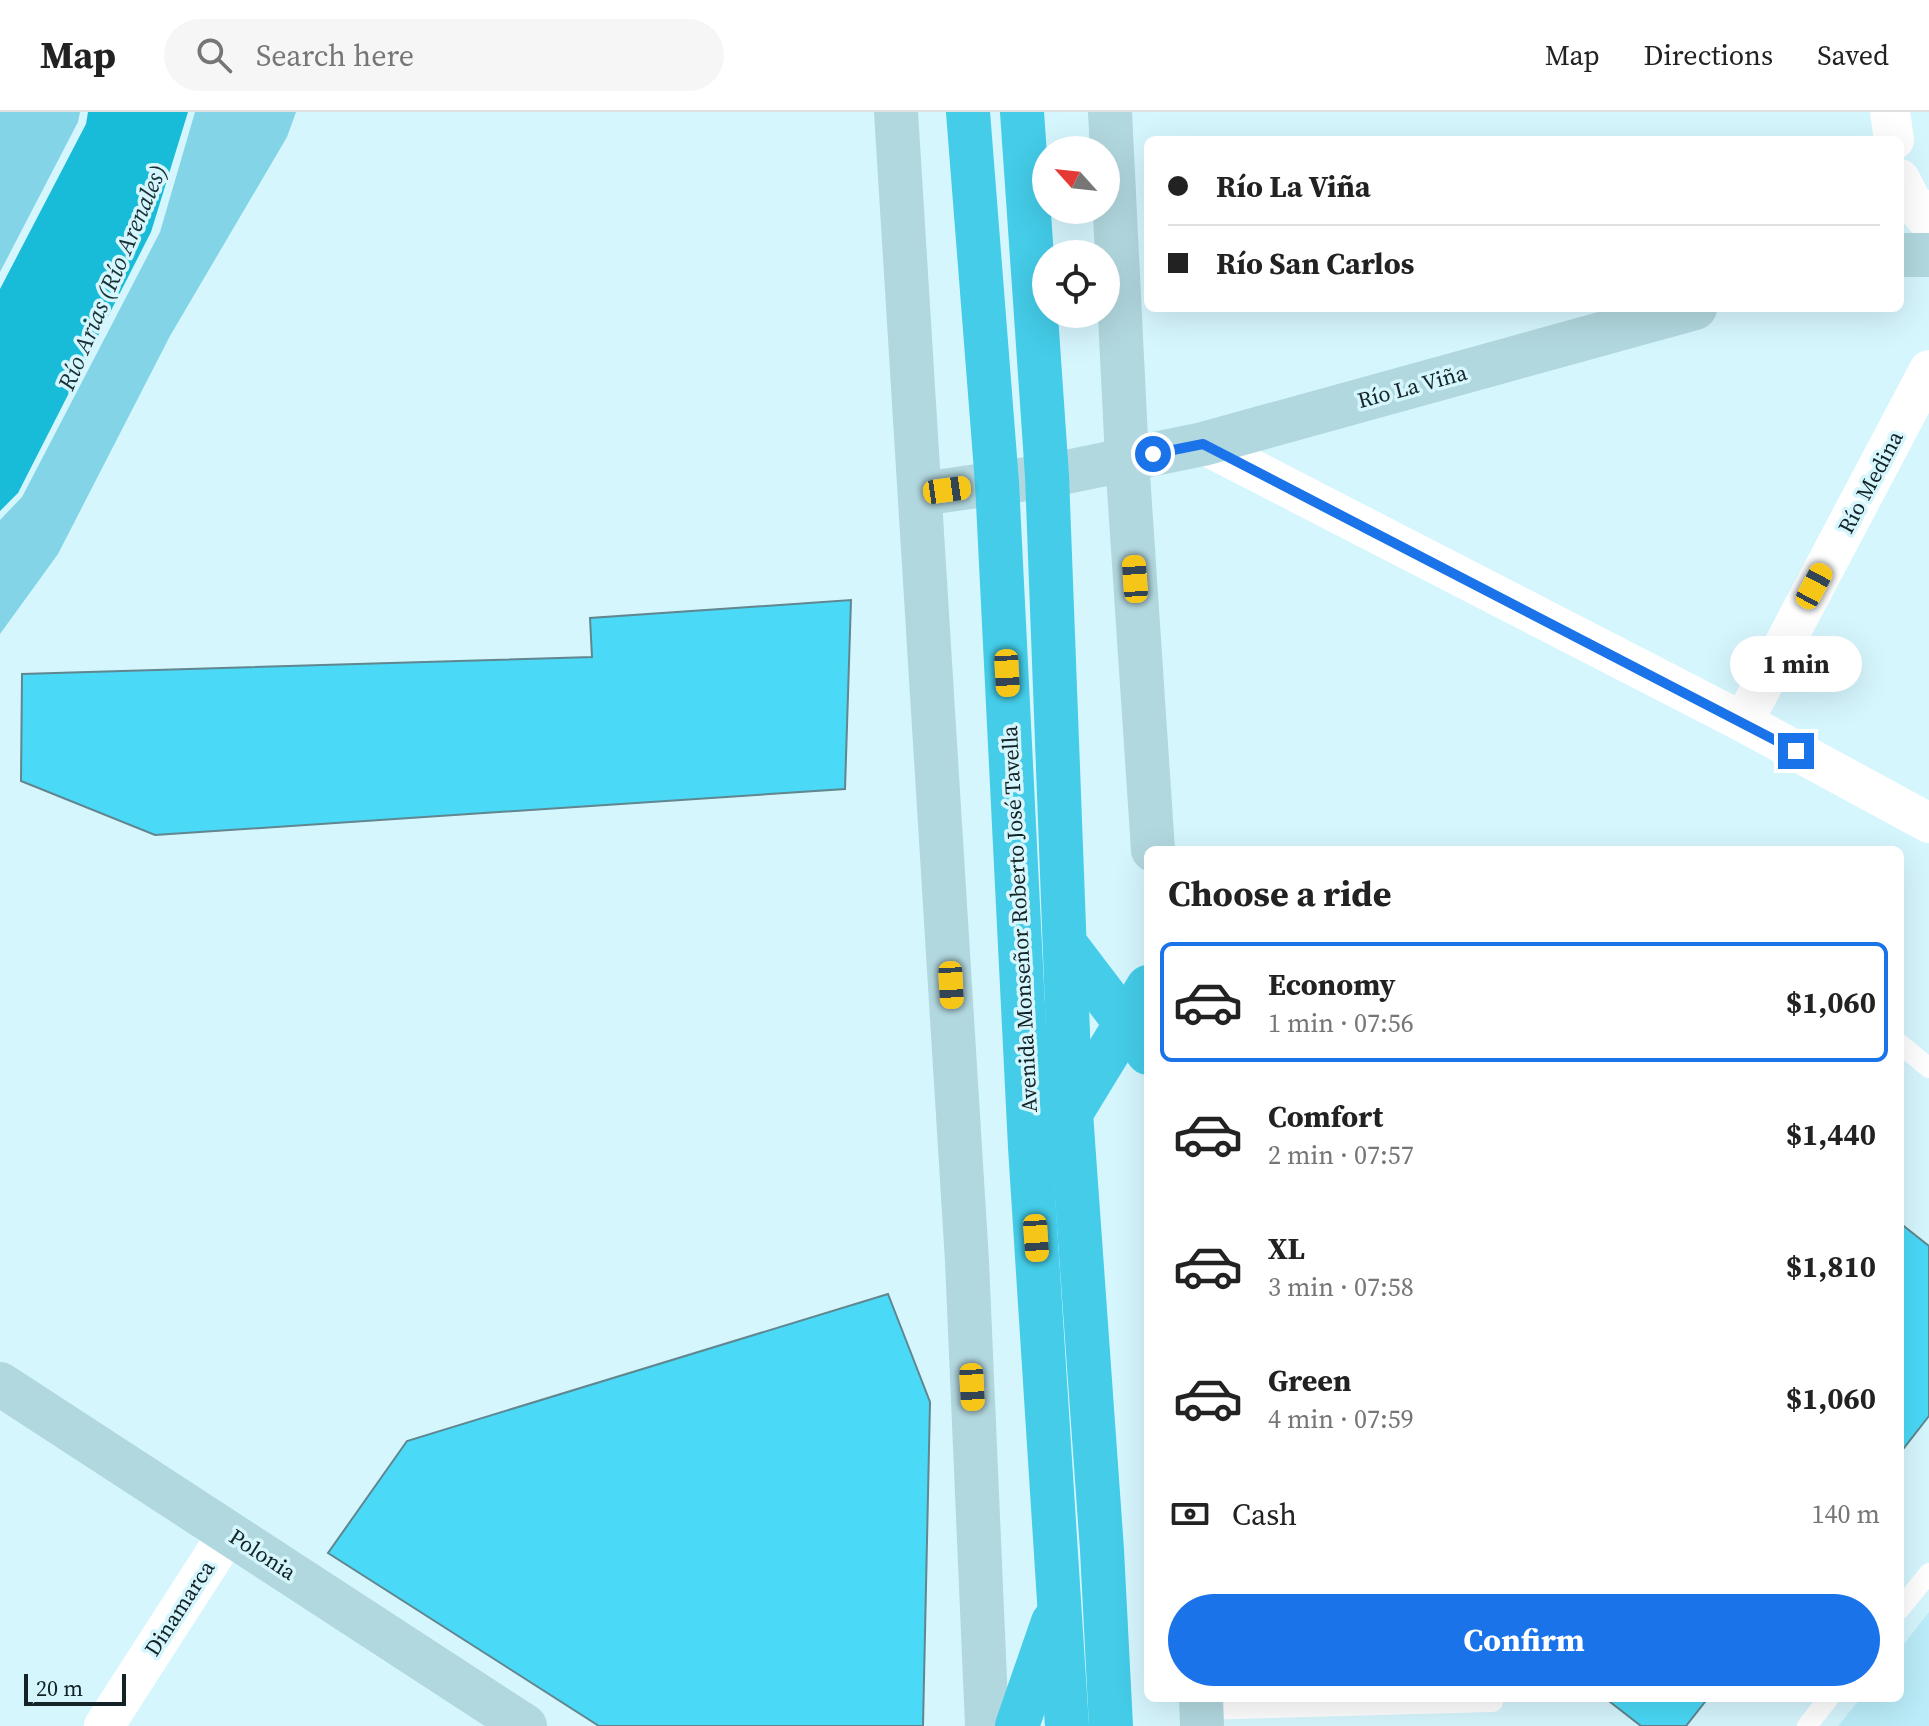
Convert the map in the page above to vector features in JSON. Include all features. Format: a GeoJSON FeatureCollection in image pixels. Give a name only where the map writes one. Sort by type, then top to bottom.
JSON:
{"type":"FeatureCollection","features":[{"type":"Feature","properties":{"kind":"highway","name":"Avenida Monseñor Roberto José Tavella"},"geometry":{"type":"LineString","coordinates":[[969,112],[997,483],[1030,1147],[1067,1726]]}},
{"type":"Feature","properties":{"kind":"highway","name":"Avenida Monseñor Roberto José Tavella"},"geometry":{"type":"LineString","coordinates":[[1022,112],[1047,476],[1071,1113],[1102,1550],[1111,1726]]}},
{"type":"Feature","properties":{"kind":"highway"},"geometry":{"type":"LineString","coordinates":[[1066,945],[1140,1021],[1071,1113]]}},
{"type":"Feature","properties":{"kind":"highway"},"geometry":{"type":"LineString","coordinates":[[1017,1726],[1060,1601]]}},
{"type":"Feature","properties":{"kind":"street"},"geometry":{"type":"LineString","coordinates":[[896,112],[967,1261],[987,1726]]}},
{"type":"Feature","properties":{"kind":"street"},"geometry":{"type":"LineString","coordinates":[[1110,112],[1127,459],[1153,846]]}},
{"type":"Feature","properties":{"kind":"street"},"geometry":{"type":"LineString","coordinates":[[1890,112],[1893,136]]}},
{"type":"Feature","properties":{"kind":"street"},"geometry":{"type":"LineString","coordinates":[[1904,187],[1929,222]]}},
{"type":"Feature","properties":{"kind":"street"},"geometry":{"type":"LineString","coordinates":[[1904,255],[1929,255]]}},
{"type":"Feature","properties":{"kind":"street","name":"Río La Viña"},"geometry":{"type":"LineString","coordinates":[[921,494],[1047,476],[1203,444],[1681,312]]}},
{"type":"Feature","properties":{"kind":"street","name":"Río Medina"},"geometry":{"type":"LineString","coordinates":[[1743,722],[1929,370]]}},
{"type":"Feature","properties":{"kind":"street"},"geometry":{"type":"LineString","coordinates":[[1203,444],[1743,722],[1929,823]]}},
{"type":"Feature","properties":{"kind":"street","name":"Polonia"},"geometry":{"type":"LineString","coordinates":[[0,1384],[525,1726]]}},
{"type":"Feature","properties":{"kind":"street","name":"Dinamarca"},"geometry":{"type":"LineString","coordinates":[[104,1726],[229,1532]]}},
{"type":"Feature","properties":{"kind":"lane"},"geometry":{"type":"LineString","coordinates":[[1904,1047],[1929,1068]]}},
{"type":"Feature","properties":{"kind":"lane"},"geometry":{"type":"LineString","coordinates":[[1904,1604],[1929,1573]]}},
{"type":"Feature","properties":{"kind":"lane"},"geometry":{"type":"LineString","coordinates":[[1201,1711],[1493,1702]]}},
{"type":"Feature","properties":{"kind":"lane"},"geometry":{"type":"LineString","coordinates":[[1807,1726],[1826,1702]]}},
{"type":"Feature","properties":{"kind":"shaded area"},"geometry":{"type":"Polygon","coordinates":[[[0,112],[80,112],[78,122],[0,272],[0,112]]]}},
{"type":"Feature","properties":{"kind":"shaded area"},"geometry":{"type":"Polygon","coordinates":[[[195,112],[296,112],[287,137],[170,336],[58,554],[0,634],[0,520],[22,497],[160,232],[195,112]]]}},
{"type":"Feature","properties":{"kind":"shaded area"},"geometry":{"type":"Polygon","coordinates":[[[1929,1612],[1929,1726],[1838,1726],[1858,1702],[1904,1702],[1904,1644],[1929,1612]]]}},
{"type":"Feature","properties":{"kind":"water","name":"Río Arias (Río Arenales)"},"geometry":{"type":"Polygon","coordinates":[[[88,112],[188,112],[151,232],[18,493],[0,511],[0,289],[86,124],[88,112]]]}},
{"type":"Feature","properties":{"kind":"building"},"geometry":{"type":"Polygon","coordinates":[[[851,600],[845,789],[155,835],[21,781],[22,674],[592,657],[590,618],[851,600]]]}},
{"type":"Feature","properties":{"kind":"building"},"geometry":{"type":"Polygon","coordinates":[[[1904,1226],[1929,1246],[1929,1416],[1904,1448],[1904,1226]]]}},
{"type":"Feature","properties":{"kind":"building"},"geometry":{"type":"Polygon","coordinates":[[[888,1294],[930,1402],[923,1726],[599,1726],[328,1553],[407,1441],[888,1294]]]}},
{"type":"Feature","properties":{"kind":"building"},"geometry":{"type":"Polygon","coordinates":[[[1610,1702],[1705,1702],[1686,1726],[1641,1726],[1610,1702]]]}},
{"type":"Feature","properties":{"kind":"route"},"geometry":{"type":"LineString","coordinates":[[1153,454],[1203,444],[1796,751]]}}]}
